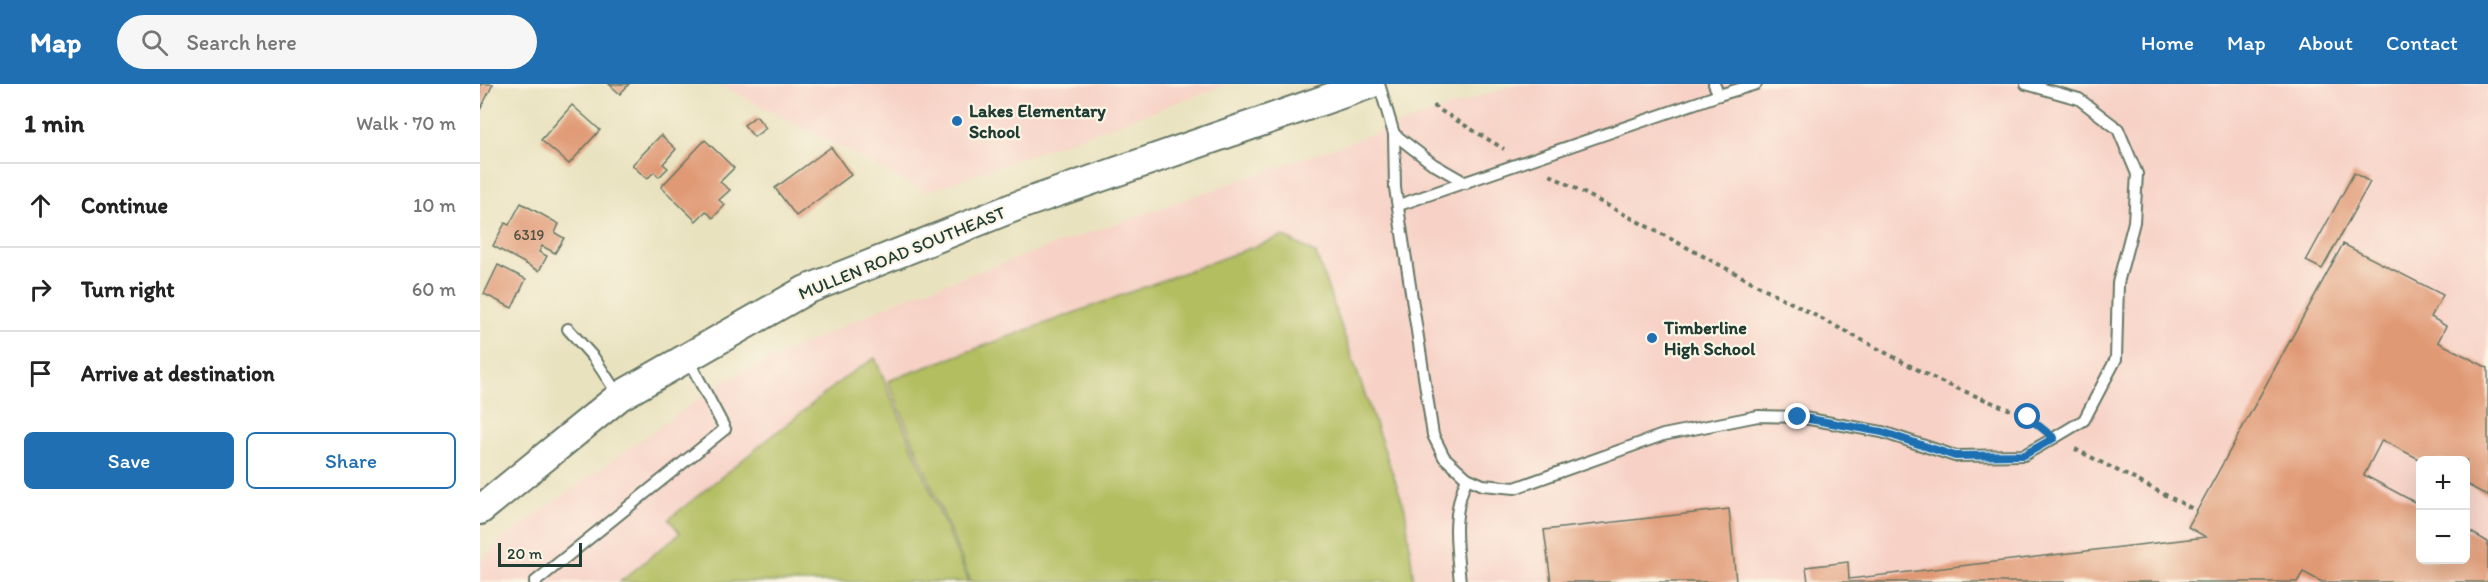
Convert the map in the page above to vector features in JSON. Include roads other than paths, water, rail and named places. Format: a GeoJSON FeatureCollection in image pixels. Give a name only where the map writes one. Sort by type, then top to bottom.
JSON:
{"type":"FeatureCollection","features":[{"type":"Feature","properties":{"kind":"street","name":"MULLEN ROAD SOUTHEAST"},"geometry":{"type":"LineString","coordinates":[[480,510],[620,396],[806,290],[1027,202],[1370,84]]}},
{"type":"Feature","properties":{"kind":"lane"},"geometry":{"type":"LineString","coordinates":[[1379,84],[1394,134],[1395,188],[1433,435],[1444,456],[1467,478],[1483,485],[1515,488],[1663,435],[1758,416],[1798,417],[1882,432],[1955,456],[2024,455],[2084,420],[2116,358],[2118,283],[2134,222],[2137,174],[2118,129],[2079,99],[2026,84]]}},
{"type":"Feature","properties":{"kind":"lane"},"geometry":{"type":"LineString","coordinates":[[1714,84],[1719,95]]}},
{"type":"Feature","properties":{"kind":"lane"},"geometry":{"type":"LineString","coordinates":[[1399,205],[1756,84]]}},
{"type":"Feature","properties":{"kind":"lane"},"geometry":{"type":"LineString","coordinates":[[1394,134],[1433,164],[1466,183]]}},
{"type":"Feature","properties":{"kind":"lane"},"geometry":{"type":"LineString","coordinates":[[568,329],[594,358],[620,396]]}},
{"type":"Feature","properties":{"kind":"lane"},"geometry":{"type":"LineString","coordinates":[[535,582],[725,429],[687,358]]}},
{"type":"Feature","properties":{"kind":"lane"},"geometry":{"type":"LineString","coordinates":[[1460,582],[1455,524],[1459,497],[1467,478]]}},
{"type":"Feature","properties":{"kind":"place","name":"Lakes Elementary School"},"geometry":{"type":"Point","coordinates":[957,121]}},
{"type":"Feature","properties":{"kind":"place","name":"Timberline High School"},"geometry":{"type":"Point","coordinates":[1652,338]}}]}
